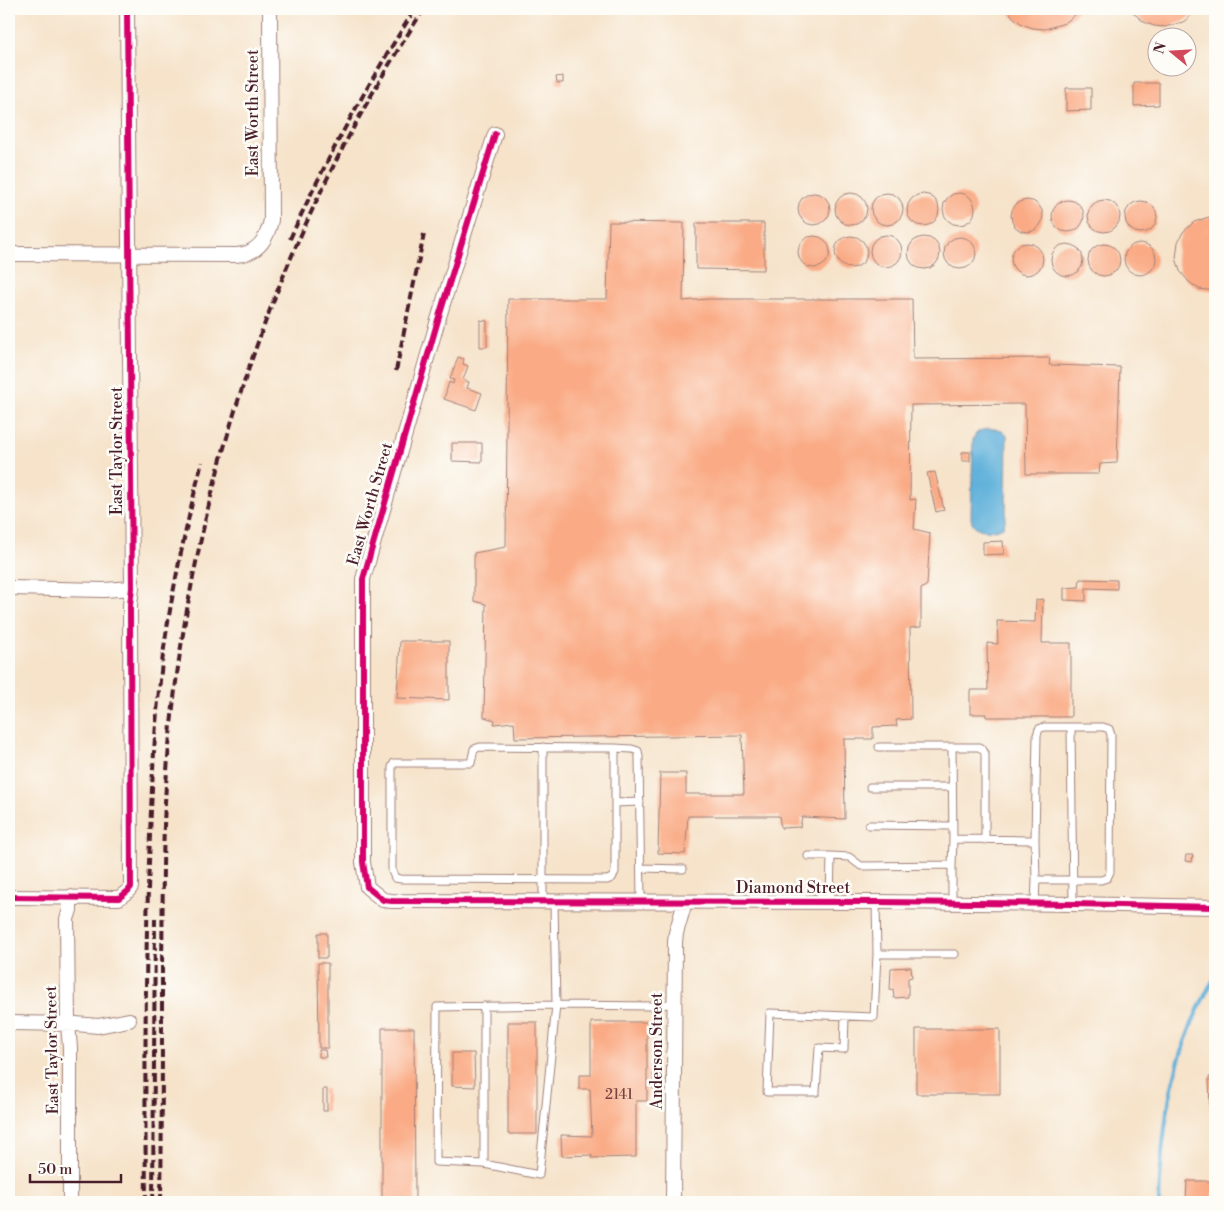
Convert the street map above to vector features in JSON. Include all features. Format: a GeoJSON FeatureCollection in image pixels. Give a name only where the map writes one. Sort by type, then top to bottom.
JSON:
{"type":"FeatureCollection","features":[{"type":"Feature","properties":{"kind":"street","name":"East Taylor Street"},"geometry":{"type":"LineString","coordinates":[[70,1202],[70,1048],[67,918],[70,910],[70,897],[119,898],[131,887],[130,605],[132,588],[127,9]]}},
{"type":"Feature","properties":{"kind":"street","name":"East Worth Street"},"geometry":{"type":"LineString","coordinates":[[129,254],[246,254],[254,251],[261,244],[271,220],[270,9]]}},
{"type":"Feature","properties":{"kind":"street","name":"East Worth Street"},"geometry":{"type":"LineString","coordinates":[[372,893],[367,887],[363,862],[363,580],[438,320],[496,134]]}},
{"type":"Feature","properties":{"kind":"street"},"geometry":{"type":"LineString","coordinates":[[9,254],[129,254]]}},
{"type":"Feature","properties":{"kind":"street"},"geometry":{"type":"LineString","coordinates":[[9,588],[104,590],[132,588]]}},
{"type":"Feature","properties":{"kind":"street","name":"Diamond Street"},"geometry":{"type":"LineString","coordinates":[[372,893],[384,900],[392,901],[952,902],[1215,907]]}},
{"type":"Feature","properties":{"kind":"street"},"geometry":{"type":"LineString","coordinates":[[9,897],[70,897]]}},
{"type":"Feature","properties":{"kind":"street","name":"Anderson Street"},"geometry":{"type":"LineString","coordinates":[[673,1202],[676,933],[685,902]]}},
{"type":"Feature","properties":{"kind":"street"},"geometry":{"type":"LineString","coordinates":[[9,1023],[98,1026],[129,1020]]}},
{"type":"Feature","properties":{"kind":"lane"},"geometry":{"type":"LineString","coordinates":[[1035,904],[1037,734],[1039,729],[1044,727],[1071,727],[1109,729],[1112,735],[1110,872],[1107,878],[1101,880],[1036,880]]}},
{"type":"Feature","properties":{"kind":"lane"},"geometry":{"type":"LineString","coordinates":[[1071,727],[1073,904]]}},
{"type":"Feature","properties":{"kind":"lane"},"geometry":{"type":"LineString","coordinates":[[615,748],[615,872],[612,878],[607,880],[401,879],[395,878],[392,871],[392,767],[394,763],[471,763],[474,749],[480,747],[615,748],[632,749],[638,751],[641,902]]}},
{"type":"Feature","properties":{"kind":"lane"},"geometry":{"type":"LineString","coordinates":[[879,747],[980,747],[985,754],[985,840]]}},
{"type":"Feature","properties":{"kind":"lane"},"geometry":{"type":"LineString","coordinates":[[952,747],[952,902]]}},
{"type":"Feature","properties":{"kind":"lane"},"geometry":{"type":"LineString","coordinates":[[543,748],[542,880],[549,902],[556,1005],[539,1175],[484,1164],[436,1162],[437,1007],[556,1005],[656,1006],[674,1003]]}},
{"type":"Feature","properties":{"kind":"lane"},"geometry":{"type":"LineString","coordinates":[[870,787],[952,787]]}},
{"type":"Feature","properties":{"kind":"lane"},"geometry":{"type":"LineString","coordinates":[[615,803],[640,802]]}},
{"type":"Feature","properties":{"kind":"lane"},"geometry":{"type":"LineString","coordinates":[[869,825],[952,826]]}},
{"type":"Feature","properties":{"kind":"lane"},"geometry":{"type":"LineString","coordinates":[[952,840],[1036,840]]}},
{"type":"Feature","properties":{"kind":"lane"},"geometry":{"type":"LineString","coordinates":[[808,856],[849,857],[862,866],[952,865]]}},
{"type":"Feature","properties":{"kind":"lane"},"geometry":{"type":"LineString","coordinates":[[830,902],[831,856]]}},
{"type":"Feature","properties":{"kind":"lane"},"geometry":{"type":"LineString","coordinates":[[641,868],[683,868]]}},
{"type":"Feature","properties":{"kind":"lane"},"geometry":{"type":"LineString","coordinates":[[845,1016],[844,1048],[819,1048],[816,1092],[767,1092],[770,1013],[874,1017],[877,954],[876,902]]}},
{"type":"Feature","properties":{"kind":"lane"},"geometry":{"type":"LineString","coordinates":[[877,954],[955,954]]}},
{"type":"Feature","properties":{"kind":"lane"},"geometry":{"type":"LineString","coordinates":[[484,1006],[484,1164]]}},
{"type":"Feature","properties":{"kind":"water"},"geometry":{"type":"Polygon","coordinates":[[[999,429],[1007,435],[1006,515],[1002,528],[982,530],[974,525],[971,516],[973,440],[979,432],[999,429]]]}},
{"type":"Feature","properties":{"kind":"building"},"geometry":{"type":"Polygon","coordinates":[[[1007,9],[1079,9],[1065,23],[1045,29],[1033,28],[1022,24],[1007,9]]]}},
{"type":"Feature","properties":{"kind":"building"},"geometry":{"type":"Polygon","coordinates":[[[1129,9],[1197,9],[1183,22],[1165,27],[1154,26],[1144,22],[1129,9]]]}},
{"type":"Feature","properties":{"kind":"building"},"geometry":{"type":"Polygon","coordinates":[[[563,76],[563,83],[557,83],[556,77],[563,76]]]}},
{"type":"Feature","properties":{"kind":"building"},"geometry":{"type":"Polygon","coordinates":[[[1134,83],[1159,83],[1159,105],[1134,106],[1134,83]]]}},
{"type":"Feature","properties":{"kind":"building"},"geometry":{"type":"Polygon","coordinates":[[[1066,88],[1091,88],[1091,110],[1066,111],[1066,88]]]}},
{"type":"Feature","properties":{"kind":"building"},"geometry":{"type":"Polygon","coordinates":[[[814,193],[826,197],[830,209],[826,221],[814,225],[802,221],[798,209],[802,197],[814,193]]]}},
{"type":"Feature","properties":{"kind":"building"},"geometry":{"type":"Polygon","coordinates":[[[851,193],[863,197],[867,209],[863,221],[851,225],[839,221],[835,209],[839,197],[851,193]]]}},
{"type":"Feature","properties":{"kind":"building"},"geometry":{"type":"Polygon","coordinates":[[[887,193],[899,197],[903,209],[899,221],[887,225],[875,221],[871,209],[875,197],[887,193]]]}},
{"type":"Feature","properties":{"kind":"building"},"geometry":{"type":"Polygon","coordinates":[[[959,193],[971,197],[975,209],[971,221],[959,225],[947,221],[943,209],[947,197],[959,193]]]}},
{"type":"Feature","properties":{"kind":"building"},"geometry":{"type":"Polygon","coordinates":[[[923,194],[935,198],[939,210],[935,222],[923,226],[911,222],[907,210],[911,198],[923,194]]]}},
{"type":"Feature","properties":{"kind":"building"},"geometry":{"type":"Polygon","coordinates":[[[1027,200],[1039,204],[1043,216],[1039,228],[1027,232],[1015,228],[1011,216],[1015,204],[1027,200]]]}},
{"type":"Feature","properties":{"kind":"building"},"geometry":{"type":"Polygon","coordinates":[[[1068,200],[1080,204],[1084,216],[1080,228],[1068,232],[1056,228],[1052,216],[1056,204],[1068,200]]]}},
{"type":"Feature","properties":{"kind":"building"},"geometry":{"type":"Polygon","coordinates":[[[1104,200],[1116,204],[1120,216],[1116,228],[1104,232],[1092,228],[1088,216],[1092,204],[1104,200]]]}},
{"type":"Feature","properties":{"kind":"building"},"geometry":{"type":"Polygon","coordinates":[[[1141,201],[1153,205],[1157,217],[1153,229],[1141,233],[1129,229],[1125,217],[1129,205],[1141,201]]]}},
{"type":"Feature","properties":{"kind":"building"},"geometry":{"type":"Polygon","coordinates":[[[1215,217],[1215,291],[1199,289],[1189,282],[1180,271],[1176,258],[1178,242],[1183,232],[1194,222],[1215,217]]]}},
{"type":"Feature","properties":{"kind":"building"},"geometry":{"type":"Polygon","coordinates":[[[609,222],[684,223],[683,301],[709,299],[912,299],[913,359],[1050,358],[1049,365],[1120,367],[1117,463],[1100,464],[1099,474],[1026,474],[1025,404],[911,405],[910,500],[916,499],[914,529],[930,533],[927,585],[921,589],[921,627],[910,628],[911,719],[896,720],[897,726],[873,727],[873,739],[844,739],[845,819],[802,817],[800,827],[781,828],[779,816],[688,816],[685,854],[658,853],[660,773],[686,773],[686,794],[744,794],[742,735],[515,738],[514,722],[494,724],[495,720],[484,717],[486,604],[474,601],[474,553],[506,547],[508,299],[607,299],[609,222]]]}},
{"type":"Feature","properties":{"kind":"building"},"geometry":{"type":"Polygon","coordinates":[[[696,223],[764,223],[764,270],[696,269],[696,223]]]}},
{"type":"Feature","properties":{"kind":"building"},"geometry":{"type":"Polygon","coordinates":[[[886,235],[898,239],[902,251],[898,263],[886,267],[874,263],[870,251],[874,239],[886,235]]]}},
{"type":"Feature","properties":{"kind":"building"},"geometry":{"type":"Polygon","coordinates":[[[814,236],[826,240],[830,252],[826,264],[814,268],[802,264],[798,252],[802,240],[814,236]]]}},
{"type":"Feature","properties":{"kind":"building"},"geometry":{"type":"Polygon","coordinates":[[[851,236],[863,240],[867,252],[863,264],[851,268],[839,264],[835,252],[839,240],[851,236]]]}},
{"type":"Feature","properties":{"kind":"building"},"geometry":{"type":"Polygon","coordinates":[[[924,237],[936,241],[940,253],[936,265],[924,269],[912,265],[908,253],[912,241],[924,237]]]}},
{"type":"Feature","properties":{"kind":"building"},"geometry":{"type":"Polygon","coordinates":[[[960,237],[972,241],[976,253],[972,265],[960,269],[948,265],[944,253],[948,241],[960,237]]]}},
{"type":"Feature","properties":{"kind":"building"},"geometry":{"type":"Polygon","coordinates":[[[1027,243],[1039,247],[1043,259],[1039,271],[1027,275],[1015,271],[1011,259],[1015,247],[1027,243]]]}},
{"type":"Feature","properties":{"kind":"building"},"geometry":{"type":"Polygon","coordinates":[[[1140,243],[1152,247],[1156,259],[1152,271],[1140,275],[1128,271],[1124,259],[1128,247],[1140,243]]]}},
{"type":"Feature","properties":{"kind":"building"},"geometry":{"type":"Polygon","coordinates":[[[1067,244],[1079,248],[1083,260],[1079,272],[1067,276],[1055,272],[1051,260],[1055,248],[1067,244]]]}},
{"type":"Feature","properties":{"kind":"building"},"geometry":{"type":"Polygon","coordinates":[[[1104,244],[1116,248],[1120,260],[1116,272],[1104,276],[1092,272],[1088,260],[1092,248],[1104,244]]]}},
{"type":"Feature","properties":{"kind":"building"},"geometry":{"type":"Polygon","coordinates":[[[480,320],[487,321],[487,347],[480,347],[480,320]]]}},
{"type":"Feature","properties":{"kind":"building"},"geometry":{"type":"Polygon","coordinates":[[[458,357],[464,359],[463,364],[468,366],[463,380],[469,382],[467,388],[482,393],[476,410],[444,399],[449,382],[453,384],[454,380],[450,379],[458,357]]]}},
{"type":"Feature","properties":{"kind":"building"},"geometry":{"type":"Polygon","coordinates":[[[452,443],[482,443],[482,462],[452,461],[452,443]]]}},
{"type":"Feature","properties":{"kind":"building"},"geometry":{"type":"Polygon","coordinates":[[[962,452],[970,452],[970,461],[962,461],[962,452]]]}},
{"type":"Feature","properties":{"kind":"building"},"geometry":{"type":"Polygon","coordinates":[[[935,472],[944,510],[936,512],[927,473],[935,472]]]}},
{"type":"Feature","properties":{"kind":"building"},"geometry":{"type":"Polygon","coordinates":[[[1003,541],[1004,554],[983,555],[983,542],[1003,541]]]}},
{"type":"Feature","properties":{"kind":"building"},"geometry":{"type":"Polygon","coordinates":[[[1080,579],[1117,580],[1117,589],[1086,588],[1086,601],[1064,600],[1064,588],[1079,587],[1080,579]]]}},
{"type":"Feature","properties":{"kind":"building"},"geometry":{"type":"Polygon","coordinates":[[[1043,599],[1042,643],[1071,643],[1071,717],[986,717],[986,714],[970,714],[970,690],[988,690],[987,643],[998,644],[997,621],[1035,622],[1036,600],[1043,599]]]}},
{"type":"Feature","properties":{"kind":"building"},"geometry":{"type":"Polygon","coordinates":[[[400,641],[449,641],[449,700],[397,698],[400,641]]]}},
{"type":"Feature","properties":{"kind":"building"},"geometry":{"type":"Polygon","coordinates":[[[1186,855],[1193,855],[1192,862],[1185,861],[1186,855]]]}},
{"type":"Feature","properties":{"kind":"building"},"geometry":{"type":"Polygon","coordinates":[[[318,933],[327,933],[327,958],[318,958],[318,933]]]}},
{"type":"Feature","properties":{"kind":"building"},"geometry":{"type":"Polygon","coordinates":[[[318,963],[328,963],[328,1048],[319,1048],[318,963]]]}},
{"type":"Feature","properties":{"kind":"building"},"geometry":{"type":"Polygon","coordinates":[[[911,967],[912,977],[908,978],[908,997],[894,998],[893,989],[890,991],[891,968],[911,967]]]}},
{"type":"Feature","properties":{"kind":"building"},"geometry":{"type":"Polygon","coordinates":[[[508,1022],[537,1022],[537,1134],[508,1134],[508,1022]]]}},
{"type":"Feature","properties":{"kind":"building"},"geometry":{"type":"Polygon","coordinates":[[[591,1022],[647,1022],[647,1101],[636,1101],[636,1157],[591,1158],[592,1155],[562,1156],[561,1135],[592,1136],[590,1089],[579,1089],[579,1075],[591,1075],[591,1022]]]}},
{"type":"Feature","properties":{"kind":"building"},"geometry":{"type":"Polygon","coordinates":[[[382,1028],[414,1028],[415,1202],[382,1202],[382,1028]]]}},
{"type":"Feature","properties":{"kind":"building"},"geometry":{"type":"Polygon","coordinates":[[[916,1029],[1000,1029],[1000,1094],[916,1094],[916,1029]]]}},
{"type":"Feature","properties":{"kind":"building"},"geometry":{"type":"Polygon","coordinates":[[[319,1050],[325,1050],[326,1057],[319,1057],[319,1050]]]}},
{"type":"Feature","properties":{"kind":"building"},"geometry":{"type":"Polygon","coordinates":[[[452,1053],[474,1053],[475,1087],[452,1086],[452,1053]]]}},
{"type":"Feature","properties":{"kind":"building"},"geometry":{"type":"Polygon","coordinates":[[[653,1060],[658,1060],[658,1089],[653,1089],[653,1060]]]}},
{"type":"Feature","properties":{"kind":"building"},"geometry":{"type":"Polygon","coordinates":[[[1209,1077],[1215,1077],[1215,1111],[1210,1111],[1209,1077]]]}},
{"type":"Feature","properties":{"kind":"building"},"geometry":{"type":"Polygon","coordinates":[[[323,1089],[327,1089],[327,1111],[323,1111],[323,1089]]]}},
{"type":"Feature","properties":{"kind":"building"},"geometry":{"type":"Polygon","coordinates":[[[1187,1181],[1214,1181],[1213,1202],[1186,1202],[1187,1181]]]}},
{"type":"Feature","properties":{"kind":"waterway"},"geometry":{"type":"LineString","coordinates":[[1159,1202],[1163,1143],[1172,1086],[1189,1031],[1215,977]]}},
{"type":"Feature","properties":{"kind":"railway"},"geometry":{"type":"LineString","coordinates":[[290,239],[348,122],[415,9]]}},
{"type":"Feature","properties":{"kind":"railway"},"geometry":{"type":"LineString","coordinates":[[161,1202],[163,843],[165,795],[178,669],[195,569],[218,470],[247,373],[282,278],[324,186],[371,96],[424,9]]}},
{"type":"Feature","properties":{"kind":"railway"},"geometry":{"type":"LineString","coordinates":[[396,371],[424,234]]}},
{"type":"Feature","properties":{"kind":"railway"},"geometry":{"type":"LineString","coordinates":[[146,1202],[147,928],[155,742],[163,655],[171,606],[202,462]]}},
{"type":"Feature","properties":{"kind":"railway"},"geometry":{"type":"LineString","coordinates":[[153,1202],[155,918]]}},
{"type":"Feature","properties":{"kind":"cycle path"},"geometry":{"type":"LineString","coordinates":[[9,897],[119,898],[131,887],[130,605],[132,588],[127,9]]}},
{"type":"Feature","properties":{"kind":"cycle path"},"geometry":{"type":"LineString","coordinates":[[495,134],[438,320],[363,579],[363,862],[367,887],[383,900],[392,901],[876,902],[1215,907]]}}]}
